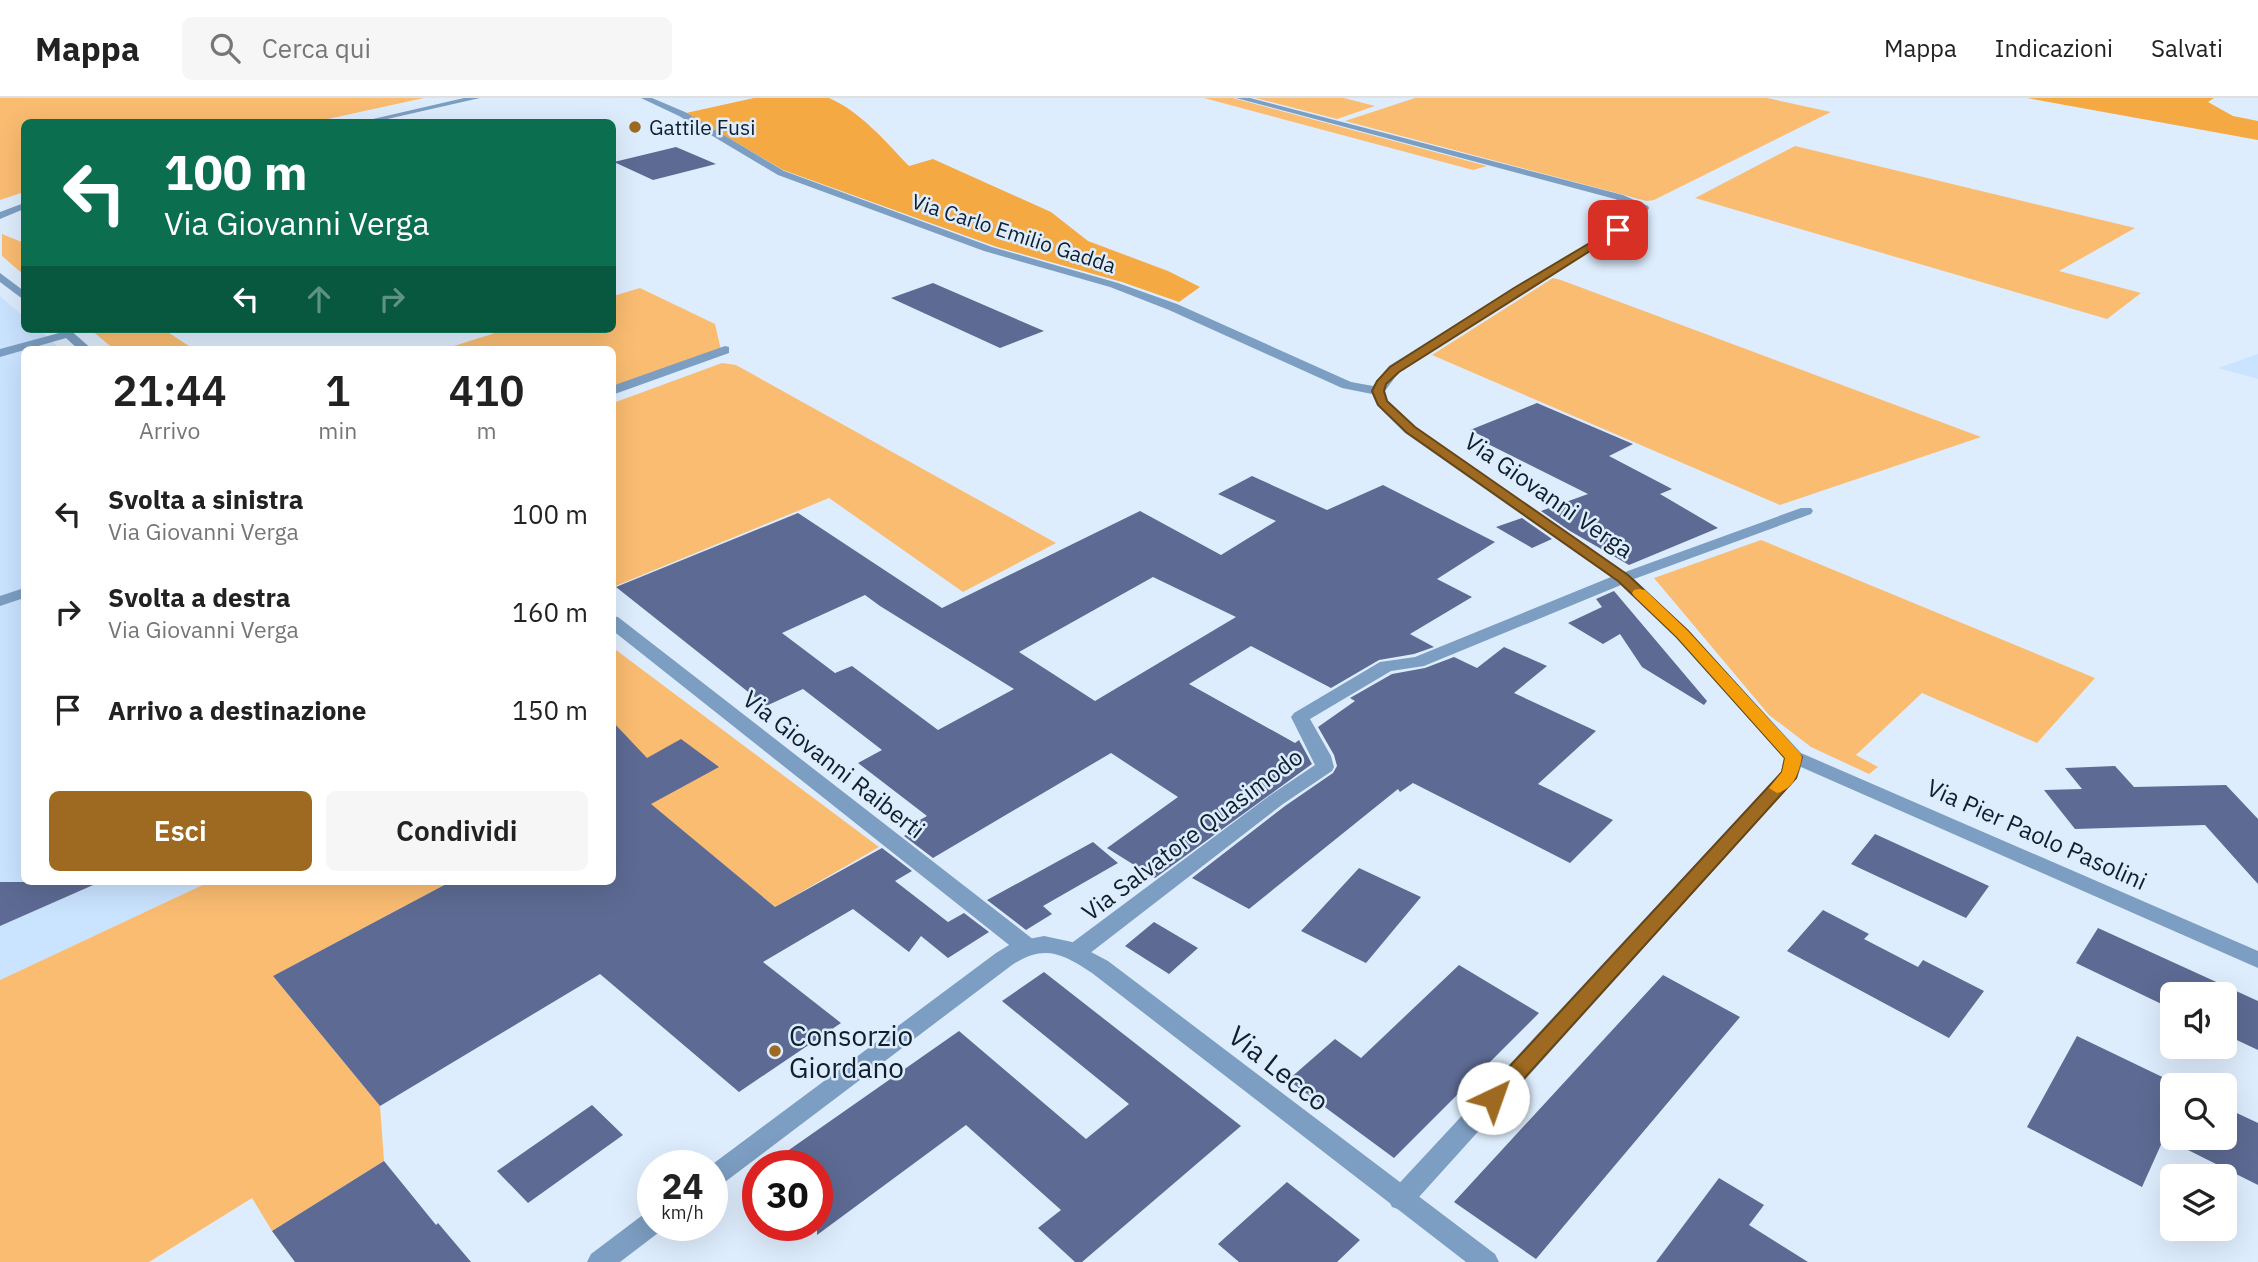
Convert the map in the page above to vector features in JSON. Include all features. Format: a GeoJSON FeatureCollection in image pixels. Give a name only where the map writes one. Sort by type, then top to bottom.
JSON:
{"type":"FeatureCollection","features":[{"type":"Feature","properties":{"kind":"street"},"geometry":{"type":"LineString","coordinates":[[378,119],[476,98]]}},
{"type":"Feature","properties":{"kind":"street","name":"Via Carlo Emilio Gadda"},"geometry":{"type":"LineString","coordinates":[[645,98],[682,114],[781,173],[988,249],[1114,285],[1173,307],[1347,385],[1378,391]]}},
{"type":"Feature","properties":{"kind":"street"},"geometry":{"type":"LineString","coordinates":[[1240,98],[1619,197],[1644,208],[1639,218],[1518,290],[1394,369],[1381,383],[1378,391]]}},
{"type":"Feature","properties":{"kind":"street"},"geometry":{"type":"LineString","coordinates":[[0,216],[21,207]]}},
{"type":"Feature","properties":{"kind":"street"},"geometry":{"type":"LineString","coordinates":[[0,276],[21,294]]}},
{"type":"Feature","properties":{"kind":"street"},"geometry":{"type":"LineString","coordinates":[[22,346],[62,333]]}},
{"type":"Feature","properties":{"kind":"street"},"geometry":{"type":"LineString","coordinates":[[66,333],[82,346]]}},
{"type":"Feature","properties":{"kind":"street"},"geometry":{"type":"LineString","coordinates":[[0,353],[21,346]]}},
{"type":"Feature","properties":{"kind":"street"},"geometry":{"type":"LineString","coordinates":[[616,390],[725,350]]}},
{"type":"Feature","properties":{"kind":"street","name":"Via Giovanni Verga"},"geometry":{"type":"LineString","coordinates":[[1378,391],[1382,402],[1410,429],[1623,578],[1682,634],[1794,757]]}},
{"type":"Feature","properties":{"kind":"street","name":"Via Salvatore Quasimodo"},"geometry":{"type":"LineString","coordinates":[[1077,951],[1276,800],[1325,767],[1322,756],[1300,717],[1386,666],[1418,662],[1623,578],[1806,511]]}},
{"type":"Feature","properties":{"kind":"street"},"geometry":{"type":"LineString","coordinates":[[0,601],[21,594]]}},
{"type":"Feature","properties":{"kind":"street","name":"Via Giovanni Raiberti"},"geometry":{"type":"LineString","coordinates":[[616,624],[1026,946]]}},
{"type":"Feature","properties":{"kind":"street"},"geometry":{"type":"LineString","coordinates":[[1401,1199],[1790,774],[1794,757]]}},
{"type":"Feature","properties":{"kind":"street","name":"Via Pier Paolo Pasolini"},"geometry":{"type":"LineString","coordinates":[[1794,757],[2258,960]]}},
{"type":"Feature","properties":{"kind":"street"},"geometry":{"type":"LineString","coordinates":[[728,1166],[975,980],[1026,946]]}},
{"type":"Feature","properties":{"kind":"street","name":"Via Lecco"},"geometry":{"type":"LineString","coordinates":[[1026,946],[1058,946],[1077,951],[1486,1262]]}},
{"type":"Feature","properties":{"kind":"street"},"geometry":{"type":"LineString","coordinates":[[600,1262],[637,1235]]}},
{"type":"Feature","properties":{"kind":"shaded area"},"geometry":{"type":"Polygon","coordinates":[[[0,98],[424,98],[328,119],[21,119],[21,193],[0,200],[0,98]]]}},
{"type":"Feature","properties":{"kind":"shaded area"},"geometry":{"type":"Polygon","coordinates":[[[754,98],[829,98],[862,119],[909,166],[933,159],[1051,212],[1088,241],[1168,271],[1200,287],[1179,302],[1122,282],[997,247],[783,170],[686,113],[754,98]]]}},
{"type":"Feature","properties":{"kind":"shaded area"},"geometry":{"type":"Polygon","coordinates":[[[1204,98],[1233,98],[1487,166],[1473,170],[1204,98]]]}},
{"type":"Feature","properties":{"kind":"shaded area"},"geometry":{"type":"Polygon","coordinates":[[[1255,98],[1344,98],[1375,106],[1337,119],[1255,98]]]}},
{"type":"Feature","properties":{"kind":"shaded area"},"geometry":{"type":"Polygon","coordinates":[[[1415,98],[1767,98],[1831,112],[1654,200],[1647,201],[1345,121],[1415,98]]]}},
{"type":"Feature","properties":{"kind":"shaded area"},"geometry":{"type":"Polygon","coordinates":[[[2027,98],[2214,98],[2208,102],[2233,116],[2258,121],[2258,140],[2027,98]]]}},
{"type":"Feature","properties":{"kind":"shaded area"},"geometry":{"type":"Polygon","coordinates":[[[1795,146],[2135,228],[2059,271],[2141,293],[2107,319],[1695,198],[1795,146]]]}},
{"type":"Feature","properties":{"kind":"shaded area"},"geometry":{"type":"Polygon","coordinates":[[[2,234],[21,242],[21,272],[2,256],[2,234]]]}},
{"type":"Feature","properties":{"kind":"shaded area"},"geometry":{"type":"Polygon","coordinates":[[[1553,278],[1981,437],[1780,505],[1432,355],[1553,278]]]}},
{"type":"Feature","properties":{"kind":"shaded area"},"geometry":{"type":"Polygon","coordinates":[[[640,288],[715,324],[722,354],[616,391],[616,346],[454,346],[495,333],[616,333],[616,295],[640,288]]]}},
{"type":"Feature","properties":{"kind":"shaded area"},"geometry":{"type":"Polygon","coordinates":[[[0,296],[21,314],[21,333],[43,333],[57,346],[21,346],[21,885],[203,885],[0,980],[0,296]]]}},
{"type":"Feature","properties":{"kind":"shaded area"},"geometry":{"type":"Polygon","coordinates":[[[95,333],[169,333],[189,346],[110,346],[95,333]]]}},
{"type":"Feature","properties":{"kind":"shaded area"},"geometry":{"type":"Polygon","coordinates":[[[2258,354],[2258,379],[2218,368],[2258,354]]]}},
{"type":"Feature","properties":{"kind":"shaded area"},"geometry":{"type":"Polygon","coordinates":[[[722,363],[736,365],[1056,543],[963,592],[829,498],[616,586],[616,402],[722,363]]]}},
{"type":"Feature","properties":{"kind":"shaded area"},"geometry":{"type":"Polygon","coordinates":[[[1761,540],[2095,678],[2037,743],[1922,693],[1856,755],[1878,767],[1869,774],[1811,747],[1769,715],[1654,578],[1761,540]]]}},
{"type":"Feature","properties":{"kind":"shaded area"},"geometry":{"type":"Polygon","coordinates":[[[616,650],[879,847],[775,907],[665,816],[616,843],[616,650]]]}},
{"type":"Feature","properties":{"kind":"shaded area"},"geometry":{"type":"Polygon","coordinates":[[[203,885],[444,885],[273,976],[380,1106],[384,1161],[272,1231],[252,1198],[149,1262],[0,1262],[0,980],[203,885]]]}},
{"type":"Feature","properties":{"kind":"building"},"geometry":{"type":"Polygon","coordinates":[[[676,147],[716,164],[653,180],[616,162],[676,147]]]}},
{"type":"Feature","properties":{"kind":"building"},"geometry":{"type":"Polygon","coordinates":[[[933,283],[1044,331],[1000,348],[891,298],[933,283]]]}},
{"type":"Feature","properties":{"kind":"building"},"geometry":{"type":"Polygon","coordinates":[[[1537,403],[1633,444],[1609,456],[1672,489],[1660,494],[1718,528],[1629,565],[1541,511],[1588,494],[1482,441],[1488,439],[1470,430],[1537,403]]]}},
{"type":"Feature","properties":{"kind":"building"},"geometry":{"type":"Polygon","coordinates":[[[1252,476],[1327,510],[1383,485],[1495,542],[1437,579],[1472,597],[1410,634],[1434,647],[1414,654],[1379,660],[1331,688],[1251,646],[1189,684],[1295,743],[1299,740],[1312,764],[1155,878],[1107,848],[1178,797],[1111,753],[933,858],[904,836],[914,830],[909,826],[927,816],[858,763],[882,750],[803,689],[766,706],[616,587],[798,513],[942,608],[1140,511],[1221,555],[1276,521],[1218,494],[1252,476]],[[1153,577],[1019,652],[1095,701],[1236,617],[1153,577]],[[865,595],[782,633],[835,673],[852,666],[938,730],[1014,689],[880,606],[865,595]]]}},
{"type":"Feature","properties":{"kind":"building"},"geometry":{"type":"Polygon","coordinates":[[[1522,518],[1552,539],[1532,548],[1496,527],[1522,518]]]}},
{"type":"Feature","properties":{"kind":"building"},"geometry":{"type":"Polygon","coordinates":[[[1614,591],[1707,701],[1704,705],[1642,667],[1620,634],[1603,644],[1568,623],[1602,607],[1596,599],[1614,591]]]}},
{"type":"Feature","properties":{"kind":"building"},"geometry":{"type":"Polygon","coordinates":[[[1504,647],[1547,666],[1514,693],[1596,731],[1538,784],[1613,820],[1570,863],[1413,783],[1400,792],[1398,789],[1249,909],[1192,878],[1285,806],[1333,773],[1337,766],[1334,755],[1318,727],[1355,701],[1350,698],[1392,674],[1425,668],[1454,657],[1477,668],[1504,647]]]}},
{"type":"Feature","properties":{"kind":"building"},"geometry":{"type":"Polygon","coordinates":[[[616,725],[647,758],[681,739],[719,767],[651,804],[775,907],[882,848],[912,871],[895,881],[948,922],[964,913],[989,932],[948,958],[921,936],[909,952],[853,909],[763,962],[841,1023],[739,1092],[600,974],[380,1106],[273,976],[444,885],[616,885],[616,725]]]}},
{"type":"Feature","properties":{"kind":"building"},"geometry":{"type":"Polygon","coordinates":[[[2115,766],[2134,787],[2226,785],[2258,819],[2258,884],[2205,825],[2075,829],[2044,790],[2082,789],[2065,768],[2115,766]]]}},
{"type":"Feature","properties":{"kind":"building"},"geometry":{"type":"Polygon","coordinates":[[[1875,834],[1989,886],[1966,918],[1851,864],[1875,834]]]}},
{"type":"Feature","properties":{"kind":"building"},"geometry":{"type":"Polygon","coordinates":[[[1093,842],[1118,863],[1043,906],[1052,914],[1026,930],[987,900],[1093,842]]]}},
{"type":"Feature","properties":{"kind":"building"},"geometry":{"type":"Polygon","coordinates":[[[1359,868],[1421,897],[1366,963],[1301,931],[1359,868]]]}},
{"type":"Feature","properties":{"kind":"building"},"geometry":{"type":"Polygon","coordinates":[[[0,882],[21,882],[21,885],[93,885],[0,926],[0,882]]]}},
{"type":"Feature","properties":{"kind":"building"},"geometry":{"type":"Polygon","coordinates":[[[1823,910],[1869,934],[1864,939],[1918,967],[1923,960],[1984,991],[1949,1038],[1787,951],[1823,910]]]}},
{"type":"Feature","properties":{"kind":"building"},"geometry":{"type":"Polygon","coordinates":[[[1154,922],[1198,948],[1169,974],[1125,946],[1154,922]]]}},
{"type":"Feature","properties":{"kind":"building"},"geometry":{"type":"Polygon","coordinates":[[[2098,928],[2216,982],[2160,982],[2160,1003],[2076,963],[2098,928]]]}},
{"type":"Feature","properties":{"kind":"building"},"geometry":{"type":"Polygon","coordinates":[[[1459,965],[1539,1013],[1394,1158],[1288,1080],[1335,1039],[1361,1058],[1459,965]]]}},
{"type":"Feature","properties":{"kind":"building"},"geometry":{"type":"Polygon","coordinates":[[[1044,972],[1241,1126],[1082,1262],[1075,1262],[1038,1228],[1061,1210],[966,1125],[833,1223],[833,1150],[789,1150],[959,1031],[1086,1139],[1129,1104],[1002,1001],[1044,972]]]}},
{"type":"Feature","properties":{"kind":"building"},"geometry":{"type":"Polygon","coordinates":[[[1663,975],[1740,1017],[1536,1259],[1454,1202],[1663,975]]]}},
{"type":"Feature","properties":{"kind":"building"},"geometry":{"type":"Polygon","coordinates":[[[2237,991],[2258,1001],[2258,1050],[2237,1040],[2237,991]]]}},
{"type":"Feature","properties":{"kind":"building"},"geometry":{"type":"Polygon","coordinates":[[[2077,1036],[2160,1076],[2160,1147],[2142,1187],[2027,1127],[2077,1036]]]}},
{"type":"Feature","properties":{"kind":"building"},"geometry":{"type":"Polygon","coordinates":[[[592,1105],[623,1135],[528,1203],[497,1171],[592,1105]]]}},
{"type":"Feature","properties":{"kind":"building"},"geometry":{"type":"Polygon","coordinates":[[[2237,1113],[2258,1123],[2258,1185],[2237,1174],[2237,1164],[2216,1164],[2188,1150],[2237,1150],[2237,1113]]]}},
{"type":"Feature","properties":{"kind":"building"},"geometry":{"type":"Polygon","coordinates":[[[384,1161],[436,1225],[438,1223],[471,1262],[295,1262],[272,1231],[384,1161]]]}},
{"type":"Feature","properties":{"kind":"building"},"geometry":{"type":"Polygon","coordinates":[[[1719,1178],[1764,1205],[1749,1225],[1808,1262],[1656,1262],[1719,1178]]]}},
{"type":"Feature","properties":{"kind":"building"},"geometry":{"type":"Polygon","coordinates":[[[1287,1182],[1360,1240],[1337,1262],[1239,1262],[1218,1244],[1287,1182]]]}},
{"type":"Feature","properties":{"kind":"slow traffic"},"geometry":{"type":"LineString","coordinates":[[1639,593],[1682,634],[1794,757],[1790,774],[1777,788]]}},
{"type":"Feature","properties":{"kind":"place","name":"Gattile Fusi"},"geometry":{"type":"Point","coordinates":[635,127]}},
{"type":"Feature","properties":{"kind":"place","name":"Consorzio Giordano"},"geometry":{"type":"Point","coordinates":[775,1051]}},
{"type":"Feature","properties":{"kind":"route"},"geometry":{"type":"LineString","coordinates":[[1493,1098],[1790,774],[1794,757],[1682,634],[1623,578],[1410,429],[1382,402],[1378,391],[1381,383],[1394,369],[1618,230]]}}]}
